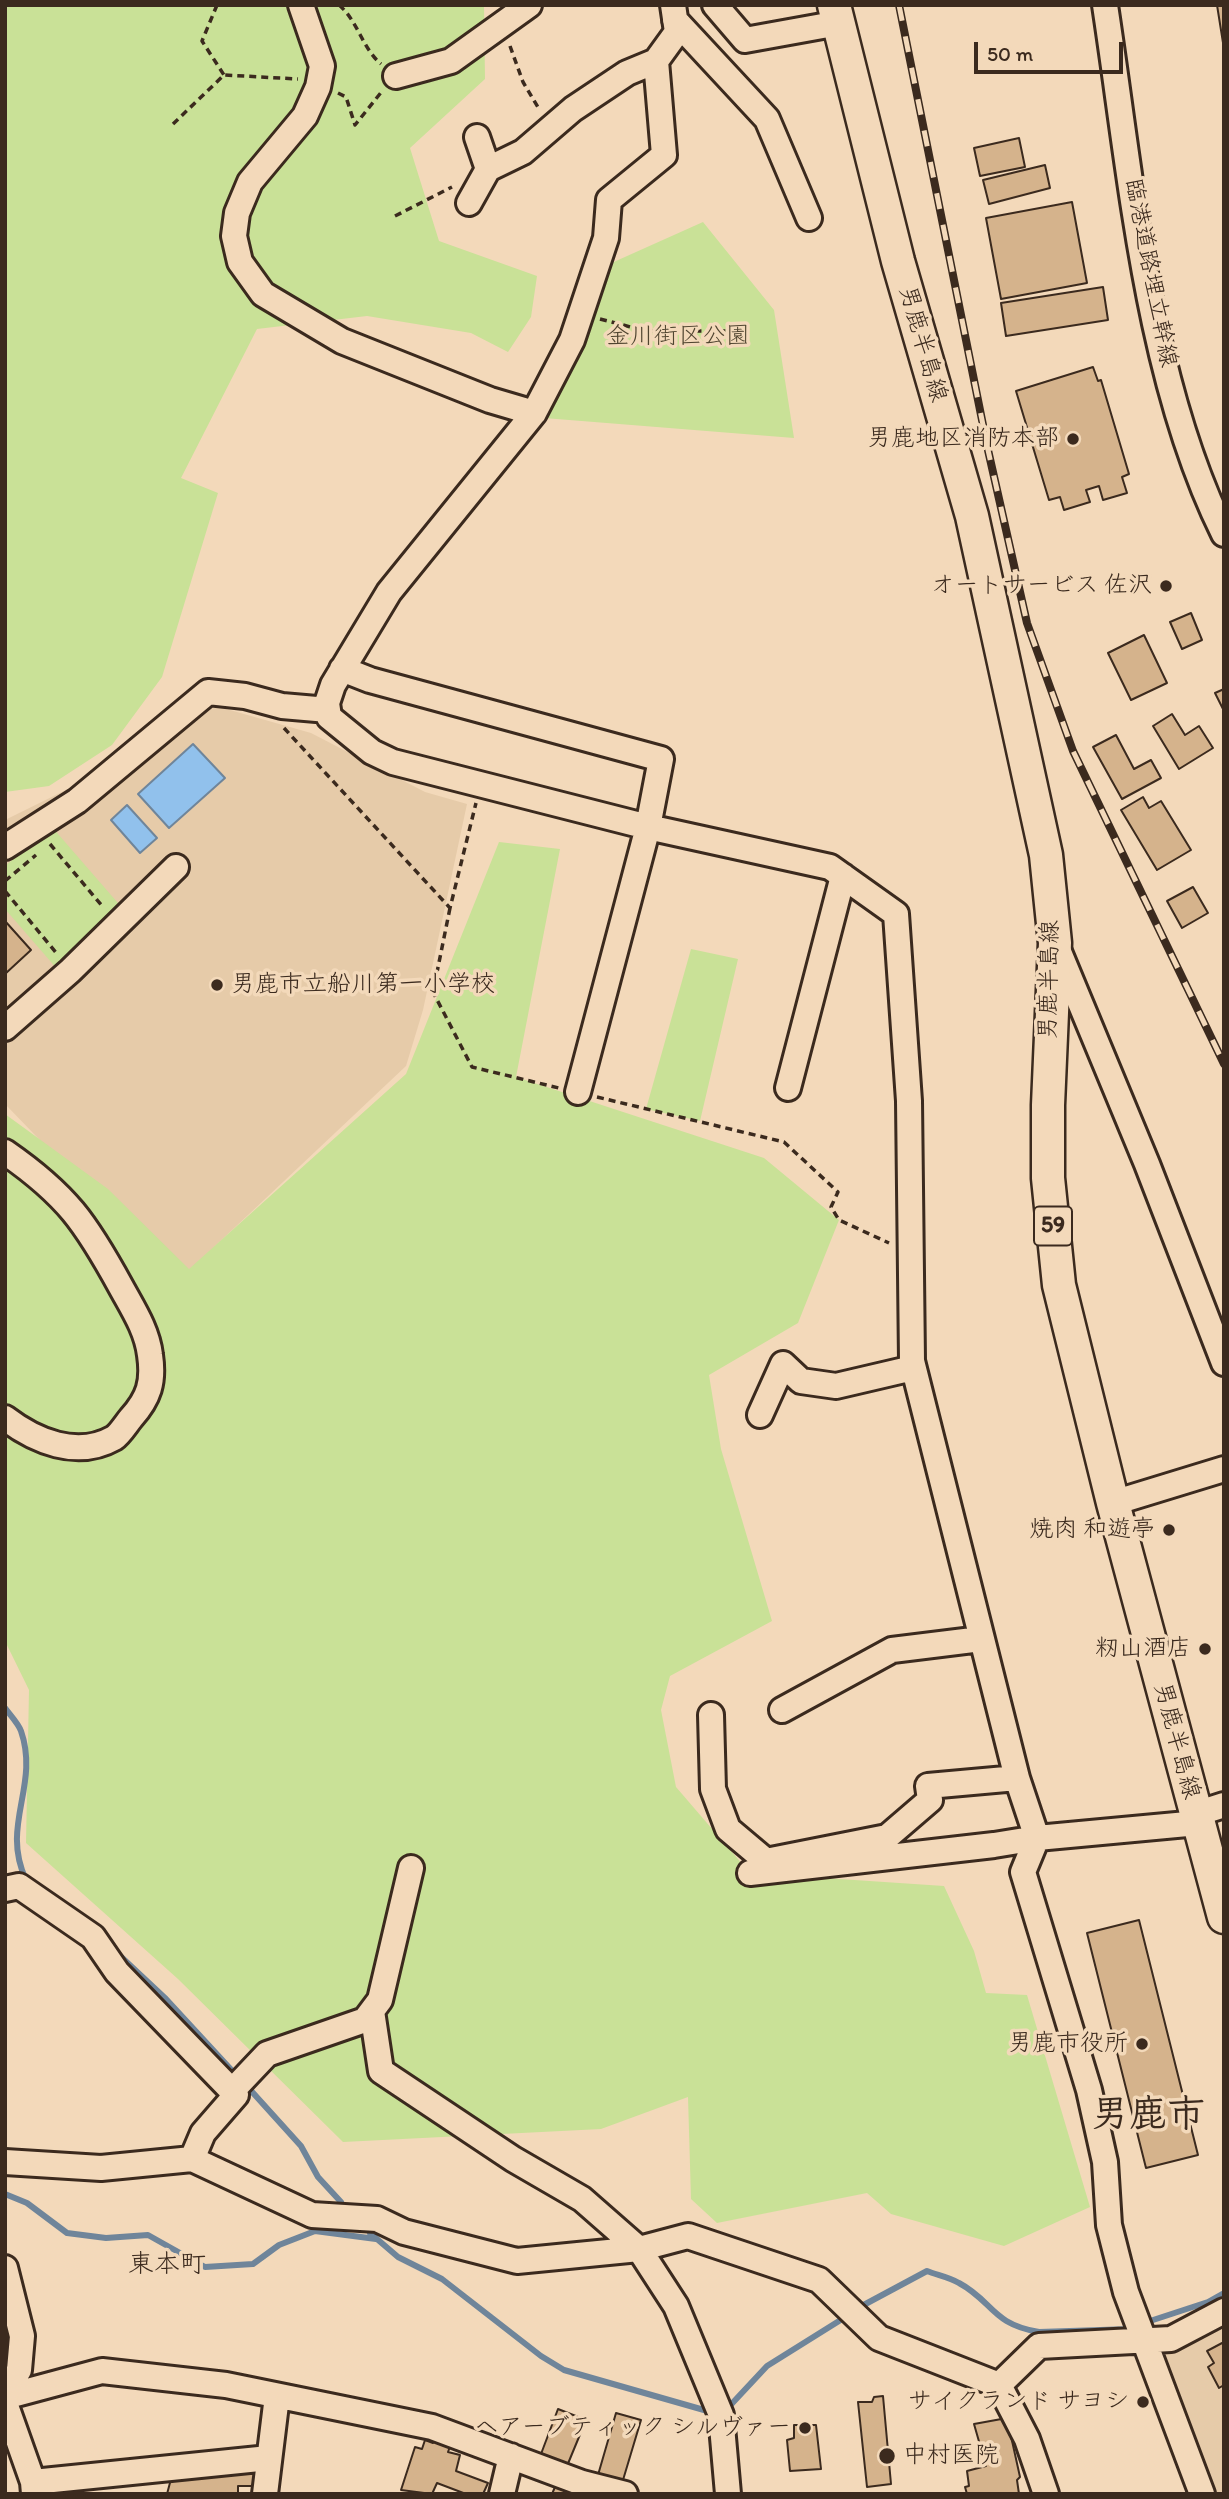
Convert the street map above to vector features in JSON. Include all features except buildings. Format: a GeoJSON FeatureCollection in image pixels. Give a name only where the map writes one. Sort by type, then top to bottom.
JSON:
{"type":"FeatureCollection","features":[{"type":"Feature","properties":{"kind":"main road","name":"男鹿半島線"},"geometry":{"type":"LineString","coordinates":[[836,14],[898,261],[975,529],[1046,855],[1055,943],[1048,1105],[1048,1178],[1057,1271],[1113,1503],[1206,1814],[1224,1917]]}},
{"type":"Feature","properties":{"kind":"street"},"geometry":{"type":"LineString","coordinates":[[301,5],[322,66],[318,87],[305,116],[250,182],[237,213],[234,236],[240,262],[263,294],[342,341],[490,400],[534,413]]}},
{"type":"Feature","properties":{"kind":"street"},"geometry":{"type":"LineString","coordinates":[[396,76],[451,61],[529,5]]}},
{"type":"Feature","properties":{"kind":"street"},"geometry":{"type":"LineString","coordinates":[[678,18],[699,5]]}},
{"type":"Feature","properties":{"kind":"street"},"geometry":{"type":"LineString","coordinates":[[715,5],[745,40],[836,14]]}},
{"type":"Feature","properties":{"kind":"street","name":"臨港道路埋立幹線"},"geometry":{"type":"LineString","coordinates":[[1105,5],[1155,327],[1204,494],[1224,534]]}},
{"type":"Feature","properties":{"kind":"street"},"geometry":{"type":"LineString","coordinates":[[461,195],[488,169],[523,152],[549,128],[627,73],[656,61],[677,32],[678,18]]}},
{"type":"Feature","properties":{"kind":"street"},"geometry":{"type":"LineString","coordinates":[[678,18],[767,119],[809,218]]}},
{"type":"Feature","properties":{"kind":"street"},"geometry":{"type":"LineString","coordinates":[[656,61],[664,155],[609,200],[606,238],[572,340],[534,413],[389,592],[342,669],[327,703],[328,717],[383,757],[481,786],[648,827],[830,867],[896,914],[909,1101],[909,1252],[913,1368],[1017,1778],[1037,1838],[1023,1872],[1089,2091],[1105,2162],[1109,2225],[1146,2349],[1202,2494]]}},
{"type":"Feature","properties":{"kind":"street"},"geometry":{"type":"LineString","coordinates":[[477,137],[488,169]]}},
{"type":"Feature","properties":{"kind":"street"},"geometry":{"type":"LineString","coordinates":[[342,669],[370,680],[661,759],[648,827],[578,1092]]}},
{"type":"Feature","properties":{"kind":"street"},"geometry":{"type":"LineString","coordinates":[[5,847],[78,802],[208,692],[245,695],[282,706],[328,710]]}},
{"type":"Feature","properties":{"kind":"street"},"geometry":{"type":"LineString","coordinates":[[5,1028],[70,971],[176,867]]}},
{"type":"Feature","properties":{"kind":"street"},"geometry":{"type":"LineString","coordinates":[[788,1088],[843,876]]}},
{"type":"Feature","properties":{"kind":"street"},"geometry":{"type":"LineString","coordinates":[[1055,943],[1147,1164],[1224,1363]]}},
{"type":"Feature","properties":{"kind":"street"},"geometry":{"type":"LineString","coordinates":[[5,1153],[34,1173],[73,1208],[91,1233],[145,1330],[152,1387],[144,1403],[115,1437],[89,1446],[65,1447],[52,1443],[26,1434],[5,1418]]}},
{"type":"Feature","properties":{"kind":"street"},"geometry":{"type":"LineString","coordinates":[[760,1416],[783,1364],[801,1381],[836,1386],[913,1368]]}},
{"type":"Feature","properties":{"kind":"street"},"geometry":{"type":"LineString","coordinates":[[1113,1503],[1224,1469]]}},
{"type":"Feature","properties":{"kind":"street"},"geometry":{"type":"LineString","coordinates":[[782,1710],[892,1650],[981,1639]]}},
{"type":"Feature","properties":{"kind":"street"},"geometry":{"type":"LineString","coordinates":[[711,1715],[713,1789],[728,1829],[766,1861],[887,1837],[930,1800],[928,1786],[1017,1778]]}},
{"type":"Feature","properties":{"kind":"street"},"geometry":{"type":"LineString","coordinates":[[750,1873],[1037,1838],[1206,1814]]}},
{"type":"Feature","properties":{"kind":"street"},"geometry":{"type":"LineString","coordinates":[[192,2159],[203,2133],[236,2095],[240,2083],[267,2054],[365,2020],[372,2011],[380,2000],[411,1868]]}},
{"type":"Feature","properties":{"kind":"street"},"geometry":{"type":"LineString","coordinates":[[5,1889],[19,1886],[93,1937],[117,1972],[240,2083]]}},
{"type":"Feature","properties":{"kind":"street"},"geometry":{"type":"LineString","coordinates":[[372,2011],[381,2071],[513,2159],[582,2199],[639,2249],[676,2306],[721,2415],[729,2494]]}},
{"type":"Feature","properties":{"kind":"street"},"geometry":{"type":"LineString","coordinates":[[5,2162],[101,2168],[192,2159],[312,2215],[377,2219],[404,2232],[517,2261],[639,2249],[688,2236],[819,2280],[879,2338],[999,2385],[1027,2439],[1046,2494]]}},
{"type":"Feature","properties":{"kind":"street"},"geometry":{"type":"LineString","coordinates":[[5,2268],[22,2336],[19,2370],[5,2395]]}},
{"type":"Feature","properties":{"kind":"street"},"geometry":{"type":"LineString","coordinates":[[999,2385],[1039,2346],[1146,2349],[1224,2311]]}},
{"type":"Feature","properties":{"kind":"street"},"geometry":{"type":"LineString","coordinates":[[5,2395],[102,2371],[226,2385],[432,2427],[582,2483],[625,2494]]}},
{"type":"Feature","properties":{"kind":"street"},"geometry":{"type":"LineString","coordinates":[[264,2494],[277,2396]]}},
{"type":"Feature","properties":{"kind":"street"},"geometry":{"type":"LineString","coordinates":[[5,2403],[33,2488],[269,2458]]}},
{"type":"Feature","properties":{"kind":"street"},"geometry":{"type":"LineString","coordinates":[[502,2494],[510,2456]]}},
{"type":"Feature","properties":{"kind":"path"},"geometry":{"type":"LineString","coordinates":[[217,5],[202,41],[224,75]]}},
{"type":"Feature","properties":{"kind":"path"},"geometry":{"type":"LineString","coordinates":[[339,5],[351,16],[373,56],[396,76]]}},
{"type":"Feature","properties":{"kind":"path"},"geometry":{"type":"LineString","coordinates":[[502,25],[523,82],[549,128]]}},
{"type":"Feature","properties":{"kind":"path"},"geometry":{"type":"LineString","coordinates":[[395,216],[461,195]]}},
{"type":"Feature","properties":{"kind":"path"},"geometry":{"type":"LineString","coordinates":[[588,315],[646,331],[746,331]]}},
{"type":"Feature","properties":{"kind":"path"},"geometry":{"type":"LineString","coordinates":[[285,728],[450,908]]}},
{"type":"Feature","properties":{"kind":"path"},"geometry":{"type":"LineString","coordinates":[[481,786],[450,908],[433,992],[472,1067],[784,1142],[838,1192],[831,1207],[839,1220],[909,1252]]}},
{"type":"Feature","properties":{"kind":"path"},"geometry":{"type":"LineString","coordinates":[[5,881],[51,843],[117,925]]}},
{"type":"Feature","properties":{"kind":"path"},"geometry":{"type":"LineString","coordinates":[[5,891],[70,971]]}},
{"type":"Feature","properties":{"kind":"shaded area","name":"男鹿市立船川第一小学校"},"geometry":{"type":"Polygon","coordinates":[[[184,697],[311,733],[425,792],[467,804],[423,1010],[406,1066],[177,1282],[5,1104],[5,820],[82,782],[184,697]]]}},
{"type":"Feature","properties":{"kind":"shaded area"},"geometry":{"type":"Polygon","coordinates":[[[1224,2316],[1224,2494],[1201,2494],[1149,2359],[1224,2316]]]}},
{"type":"Feature","properties":{"kind":"green space"},"geometry":{"type":"Polygon","coordinates":[[[5,5],[484,5],[485,79],[410,148],[439,241],[537,276],[531,317],[508,352],[471,333],[367,316],[257,329],[181,478],[218,493],[162,677],[112,745],[49,786],[5,792],[5,5]]]}},
{"type":"Feature","properties":{"kind":"green space","name":"金川街区公園"},"geometry":{"type":"Polygon","coordinates":[[[703,222],[774,310],[794,438],[544,418],[607,265],[703,222]]]}},
{"type":"Feature","properties":{"kind":"green space"},"geometry":{"type":"Polygon","coordinates":[[[52,827],[124,910],[58,970],[5,909],[5,866],[52,827]]]}},
{"type":"Feature","properties":{"kind":"green space"},"geometry":{"type":"Polygon","coordinates":[[[499,842],[560,849],[516,1077],[764,1158],[839,1220],[798,1323],[709,1375],[721,1449],[772,1621],[670,1676],[661,1710],[676,1787],[750,1873],[944,1886],[974,1951],[986,1993],[1027,1995],[1090,2207],[1004,2246],[891,2214],[867,2193],[717,2223],[691,2199],[688,2097],[601,2129],[343,2142],[178,1979],[26,1843],[29,1690],[5,1641],[5,1114],[108,1189],[189,1269],[406,1074],[499,842]]]}},
{"type":"Feature","properties":{"kind":"green space"},"geometry":{"type":"Polygon","coordinates":[[[691,949],[738,959],[700,1121],[646,1109],[691,949]]]}},
{"type":"Feature","properties":{"kind":"water"},"geometry":{"type":"Polygon","coordinates":[[[193,744],[225,778],[169,828],[138,794],[193,744]]]}},
{"type":"Feature","properties":{"kind":"water"},"geometry":{"type":"Polygon","coordinates":[[[127,805],[157,838],[140,853],[111,820],[127,805]]]}},
{"type":"Feature","properties":{"kind":"waterway"},"geometry":{"type":"LineString","coordinates":[[5,1708],[20,1728],[26,1751],[17,1841],[19,1860],[26,1880]]}},
{"type":"Feature","properties":{"kind":"waterway"},"geometry":{"type":"LineString","coordinates":[[118,1954],[166,1999],[237,2076]]}},
{"type":"Feature","properties":{"kind":"waterway"},"geometry":{"type":"LineString","coordinates":[[245,2084],[301,2146],[318,2177],[341,2202]]}},
{"type":"Feature","properties":{"kind":"waterway"},"geometry":{"type":"LineString","coordinates":[[5,2194],[27,2203],[67,2233],[106,2238],[148,2235],[205,2267],[253,2264],[279,2245],[315,2231],[376,2239]]}},
{"type":"Feature","properties":{"kind":"waterway"},"geometry":{"type":"LineString","coordinates":[[370,2233],[398,2257],[442,2279],[541,2356],[564,2370],[711,2412]]}},
{"type":"Feature","properties":{"kind":"waterway"},"geometry":{"type":"LineString","coordinates":[[858,2308],[927,2271],[959,2283],[1002,2318],[1023,2328],[1039,2332],[1131,2329]]}},
{"type":"Feature","properties":{"kind":"waterway"},"geometry":{"type":"LineString","coordinates":[[1150,2321],[1208,2302],[1224,2293]]}},
{"type":"Feature","properties":{"kind":"waterway"},"geometry":{"type":"LineString","coordinates":[[725,2411],[767,2366],[847,2316]]}},
{"type":"Feature","properties":{"kind":"railway"},"geometry":{"type":"LineString","coordinates":[[899,5],[988,450],[1027,623],[1073,751],[1224,1064]]}},
{"type":"Feature","properties":{"kind":"place","name":"男鹿地区消防本部"},"geometry":{"type":"Point","coordinates":[1073,439]}},
{"type":"Feature","properties":{"kind":"place","name":"オートサービス 佐沢"},"geometry":{"type":"Point","coordinates":[1166,586]}},
{"type":"Feature","properties":{"kind":"place","name":"男鹿市立船川第一小学校"},"geometry":{"type":"Point","coordinates":[217,985]}},
{"type":"Feature","properties":{"kind":"place","name":"焼肉 和遊亭"},"geometry":{"type":"Point","coordinates":[1169,1530]}},
{"type":"Feature","properties":{"kind":"place","name":"籾山酒店"},"geometry":{"type":"Point","coordinates":[1205,1649]}},
{"type":"Feature","properties":{"kind":"place","name":"男鹿市役所"},"geometry":{"type":"Point","coordinates":[1142,2044]}},
{"type":"Feature","properties":{"kind":"place","name":"サイクランド サヨシ"},"geometry":{"type":"Point","coordinates":[1143,2402]}},
{"type":"Feature","properties":{"kind":"place","name":"ヘアーブティック シルヴァー"},"geometry":{"type":"Point","coordinates":[805,2428]}},
{"type":"Feature","properties":{"kind":"place","name":"中村医院"},"geometry":{"type":"Point","coordinates":[887,2456]}},
{"type":"Feature","properties":{"kind":"district","name":"男鹿市"},"geometry":{"type":"Point","coordinates":[1148,2116]}},
{"type":"Feature","properties":{"kind":"district","name":"東本町"},"geometry":{"type":"Point","coordinates":[167,2265]}}]}
